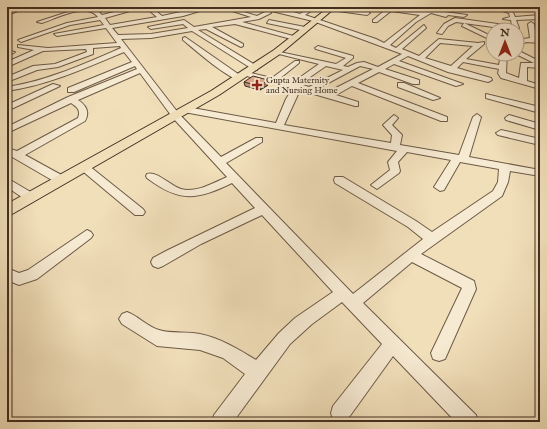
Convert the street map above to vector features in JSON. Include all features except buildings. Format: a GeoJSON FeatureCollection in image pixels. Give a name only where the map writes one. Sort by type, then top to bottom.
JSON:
{"type":"FeatureCollection","features":[{"type":"Feature","properties":{"kind":"main road"},"geometry":{"type":"LineString","coordinates":[[7,211],[187,110],[277,52],[332,8]]}},
{"type":"Feature","properties":{"kind":"street"},"geometry":{"type":"LineString","coordinates":[[7,13],[26,7]]}},
{"type":"Feature","properties":{"kind":"street"},"geometry":{"type":"LineString","coordinates":[[88,43],[105,25],[126,11],[141,7]]}},
{"type":"Feature","properties":{"kind":"street"},"geometry":{"type":"LineString","coordinates":[[148,7],[161,18]]}},
{"type":"Feature","properties":{"kind":"street"},"geometry":{"type":"LineString","coordinates":[[40,22],[105,25],[131,23],[210,7]]}},
{"type":"Feature","properties":{"kind":"street"},"geometry":{"type":"LineString","coordinates":[[174,8],[193,11],[222,7],[257,18]]}},
{"type":"Feature","properties":{"kind":"street"},"geometry":{"type":"LineString","coordinates":[[258,7],[289,12],[301,16],[312,23]]}},
{"type":"Feature","properties":{"kind":"street"},"geometry":{"type":"LineString","coordinates":[[289,12],[296,7]]}},
{"type":"Feature","properties":{"kind":"street"},"geometry":{"type":"LineString","coordinates":[[301,16],[314,7]]}},
{"type":"Feature","properties":{"kind":"street"},"geometry":{"type":"LineString","coordinates":[[332,8],[369,12],[345,7]]}},
{"type":"Feature","properties":{"kind":"street"},"geometry":{"type":"LineString","coordinates":[[416,7],[433,9],[485,36]]}},
{"type":"Feature","properties":{"kind":"street"},"geometry":{"type":"LineString","coordinates":[[464,15],[467,7]]}},
{"type":"Feature","properties":{"kind":"street"},"geometry":{"type":"LineString","coordinates":[[504,7],[504,10],[513,18],[531,24],[540,25]]}},
{"type":"Feature","properties":{"kind":"street"},"geometry":{"type":"LineString","coordinates":[[375,21],[391,8],[424,14]]}},
{"type":"Feature","properties":{"kind":"street"},"geometry":{"type":"LineString","coordinates":[[133,9],[158,35]]}},
{"type":"Feature","properties":{"kind":"street"},"geometry":{"type":"LineString","coordinates":[[235,22],[257,18],[273,9]]}},
{"type":"Feature","properties":{"kind":"street"},"geometry":{"type":"LineString","coordinates":[[385,46],[414,21],[433,9]]}},
{"type":"Feature","properties":{"kind":"street"},"geometry":{"type":"LineString","coordinates":[[126,11],[134,19],[131,23]]}},
{"type":"Feature","properties":{"kind":"street"},"geometry":{"type":"LineString","coordinates":[[193,11],[211,21],[235,22],[295,38]]}},
{"type":"Feature","properties":{"kind":"street"},"geometry":{"type":"LineString","coordinates":[[439,12],[492,18]]}},
{"type":"Feature","properties":{"kind":"street"},"geometry":{"type":"LineString","coordinates":[[513,18],[522,13]]}},
{"type":"Feature","properties":{"kind":"street"},"geometry":{"type":"LineString","coordinates":[[207,27],[211,21],[247,14]]}},
{"type":"Feature","properties":{"kind":"street"},"geometry":{"type":"LineString","coordinates":[[277,17],[312,23],[374,40],[385,46],[421,58],[504,76],[540,87]]}},
{"type":"Feature","properties":{"kind":"street"},"geometry":{"type":"LineString","coordinates":[[499,19],[540,17]]}},
{"type":"Feature","properties":{"kind":"street"},"geometry":{"type":"LineString","coordinates":[[440,33],[446,25],[455,20],[516,28],[513,18]]}},
{"type":"Feature","properties":{"kind":"street"},"geometry":{"type":"LineString","coordinates":[[97,39],[73,48],[42,49],[20,43],[60,26],[81,21],[158,35],[207,27],[241,45]]}},
{"type":"Feature","properties":{"kind":"street"},"geometry":{"type":"LineString","coordinates":[[151,27],[184,22],[246,73]]}},
{"type":"Feature","properties":{"kind":"street"},"geometry":{"type":"LineString","coordinates":[[269,22],[312,23]]}},
{"type":"Feature","properties":{"kind":"street"},"geometry":{"type":"LineString","coordinates":[[463,24],[485,28]]}},
{"type":"Feature","properties":{"kind":"street"},"geometry":{"type":"LineString","coordinates":[[531,24],[534,37]]}},
{"type":"Feature","properties":{"kind":"street"},"geometry":{"type":"LineString","coordinates":[[57,34],[73,35],[105,25]]}},
{"type":"Feature","properties":{"kind":"street"},"geometry":{"type":"LineString","coordinates":[[105,25],[176,116],[233,178],[469,422]]}},
{"type":"Feature","properties":{"kind":"street"},"geometry":{"type":"LineString","coordinates":[[7,89],[28,86],[65,74],[105,25]]}},
{"type":"Feature","properties":{"kind":"street"},"geometry":{"type":"LineString","coordinates":[[236,31],[250,26]]}},
{"type":"Feature","properties":{"kind":"street"},"geometry":{"type":"LineString","coordinates":[[397,50],[424,27]]}},
{"type":"Feature","properties":{"kind":"street"},"geometry":{"type":"LineString","coordinates":[[534,37],[540,32]]}},
{"type":"Feature","properties":{"kind":"street"},"geometry":{"type":"LineString","coordinates":[[222,36],[229,33]]}},
{"type":"Feature","properties":{"kind":"street"},"geometry":{"type":"LineString","coordinates":[[525,34],[534,37]]}},
{"type":"Feature","properties":{"kind":"street"},"geometry":{"type":"LineString","coordinates":[[73,35],[73,48]]}},
{"type":"Feature","properties":{"kind":"street"},"geometry":{"type":"LineString","coordinates":[[185,39],[212,61],[246,73],[329,95],[355,104]]}},
{"type":"Feature","properties":{"kind":"street"},"geometry":{"type":"LineString","coordinates":[[421,58],[439,41],[479,45]]}},
{"type":"Feature","properties":{"kind":"street"},"geometry":{"type":"LineString","coordinates":[[7,80],[36,68],[56,66],[86,56],[91,53],[88,43]]}},
{"type":"Feature","properties":{"kind":"street"},"geometry":{"type":"LineString","coordinates":[[456,65],[479,45],[485,43]]}},
{"type":"Feature","properties":{"kind":"street"},"geometry":{"type":"LineString","coordinates":[[318,48],[350,57],[338,66]]}},
{"type":"Feature","properties":{"kind":"street"},"geometry":{"type":"LineString","coordinates":[[7,65],[42,49]]}},
{"type":"Feature","properties":{"kind":"street"},"geometry":{"type":"LineString","coordinates":[[277,52],[325,62],[348,69]]}},
{"type":"Feature","properties":{"kind":"street"},"geometry":{"type":"LineString","coordinates":[[329,95],[380,70],[408,54]]}},
{"type":"Feature","properties":{"kind":"street"},"geometry":{"type":"LineString","coordinates":[[525,57],[540,65]]}},
{"type":"Feature","properties":{"kind":"street"},"geometry":{"type":"LineString","coordinates":[[273,80],[297,62]]}},
{"type":"Feature","properties":{"kind":"street"},"geometry":{"type":"LineString","coordinates":[[278,126],[296,86],[325,62]]}},
{"type":"Feature","properties":{"kind":"street"},"geometry":{"type":"LineString","coordinates":[[394,62],[460,84]]}},
{"type":"Feature","properties":{"kind":"street"},"geometry":{"type":"LineString","coordinates":[[503,62],[504,76]]}},
{"type":"Feature","properties":{"kind":"street"},"geometry":{"type":"LineString","coordinates":[[310,90],[348,69],[362,64],[416,82]]}},
{"type":"Feature","properties":{"kind":"street"},"geometry":{"type":"LineString","coordinates":[[522,82],[523,64],[540,65]]}},
{"type":"Feature","properties":{"kind":"street"},"geometry":{"type":"LineString","coordinates":[[456,65],[503,68]]}},
{"type":"Feature","properties":{"kind":"street"},"geometry":{"type":"LineString","coordinates":[[456,65],[488,80]]}},
{"type":"Feature","properties":{"kind":"street"},"geometry":{"type":"LineString","coordinates":[[7,130],[71,95],[138,66]]}},
{"type":"Feature","properties":{"kind":"street"},"geometry":{"type":"LineString","coordinates":[[372,73],[436,98]]}},
{"type":"Feature","properties":{"kind":"street"},"geometry":{"type":"LineString","coordinates":[[351,83],[444,119]]}},
{"type":"Feature","properties":{"kind":"street"},"geometry":{"type":"LineString","coordinates":[[7,108],[56,86]]}},
{"type":"Feature","properties":{"kind":"street"},"geometry":{"type":"LineString","coordinates":[[419,110],[444,93]]}},
{"type":"Feature","properties":{"kind":"street"},"geometry":{"type":"LineString","coordinates":[[12,153],[82,119],[84,113],[82,108],[71,95]]}},
{"type":"Feature","properties":{"kind":"street"},"geometry":{"type":"LineString","coordinates":[[489,96],[540,110]]}},
{"type":"Feature","properties":{"kind":"street"},"geometry":{"type":"LineString","coordinates":[[187,110],[540,173]]}},
{"type":"Feature","properties":{"kind":"street"},"geometry":{"type":"LineString","coordinates":[[440,187],[460,158],[477,117]]}},
{"type":"Feature","properties":{"kind":"street"},"geometry":{"type":"LineString","coordinates":[[394,118],[387,126],[397,135],[395,146]]}},
{"type":"Feature","properties":{"kind":"street"},"geometry":{"type":"LineString","coordinates":[[509,118],[540,127]]}},
{"type":"Feature","properties":{"kind":"street"},"geometry":{"type":"LineString","coordinates":[[501,133],[540,142]]}},
{"type":"Feature","properties":{"kind":"street"},"geometry":{"type":"LineString","coordinates":[[220,163],[259,140]]}},
{"type":"Feature","properties":{"kind":"street"},"geometry":{"type":"LineString","coordinates":[[377,185],[395,171],[393,162],[405,148]]}},
{"type":"Feature","properties":{"kind":"street"},"geometry":{"type":"LineString","coordinates":[[12,153],[61,180]]}},
{"type":"Feature","properties":{"kind":"street"},"geometry":{"type":"LineString","coordinates":[[221,422],[258,372],[297,326],[348,298],[498,193],[503,182],[505,166]]}},
{"type":"Feature","properties":{"kind":"street"},"geometry":{"type":"LineString","coordinates":[[84,167],[139,212]]}},
{"type":"Feature","properties":{"kind":"street"},"geometry":{"type":"LineString","coordinates":[[151,176],[172,190],[184,192],[203,191],[233,178]]}},
{"type":"Feature","properties":{"kind":"street"},"geometry":{"type":"LineString","coordinates":[[339,180],[406,220],[432,239]]}},
{"type":"Feature","properties":{"kind":"street"},"geometry":{"type":"LineString","coordinates":[[7,182],[30,198]]}},
{"type":"Feature","properties":{"kind":"street"},"geometry":{"type":"LineString","coordinates":[[158,262],[181,247],[219,231],[263,209]]}},
{"type":"Feature","properties":{"kind":"street"},"geometry":{"type":"LineString","coordinates":[[7,274],[15,279],[28,276],[87,235]]}},
{"type":"Feature","properties":{"kind":"street"},"geometry":{"type":"LineString","coordinates":[[411,255],[469,285],[463,302],[439,353]]}},
{"type":"Feature","properties":{"kind":"street"},"geometry":{"type":"LineString","coordinates":[[127,319],[157,338],[200,342],[228,352],[258,372]]}},
{"type":"Feature","properties":{"kind":"street"},"geometry":{"type":"LineString","coordinates":[[340,413],[392,344]]}},
{"type":"Feature","properties":{"kind":"place","name":"Gupta Maternity and Nursing Home"},"geometry":{"type":"Point","coordinates":[257,85]}}]}
